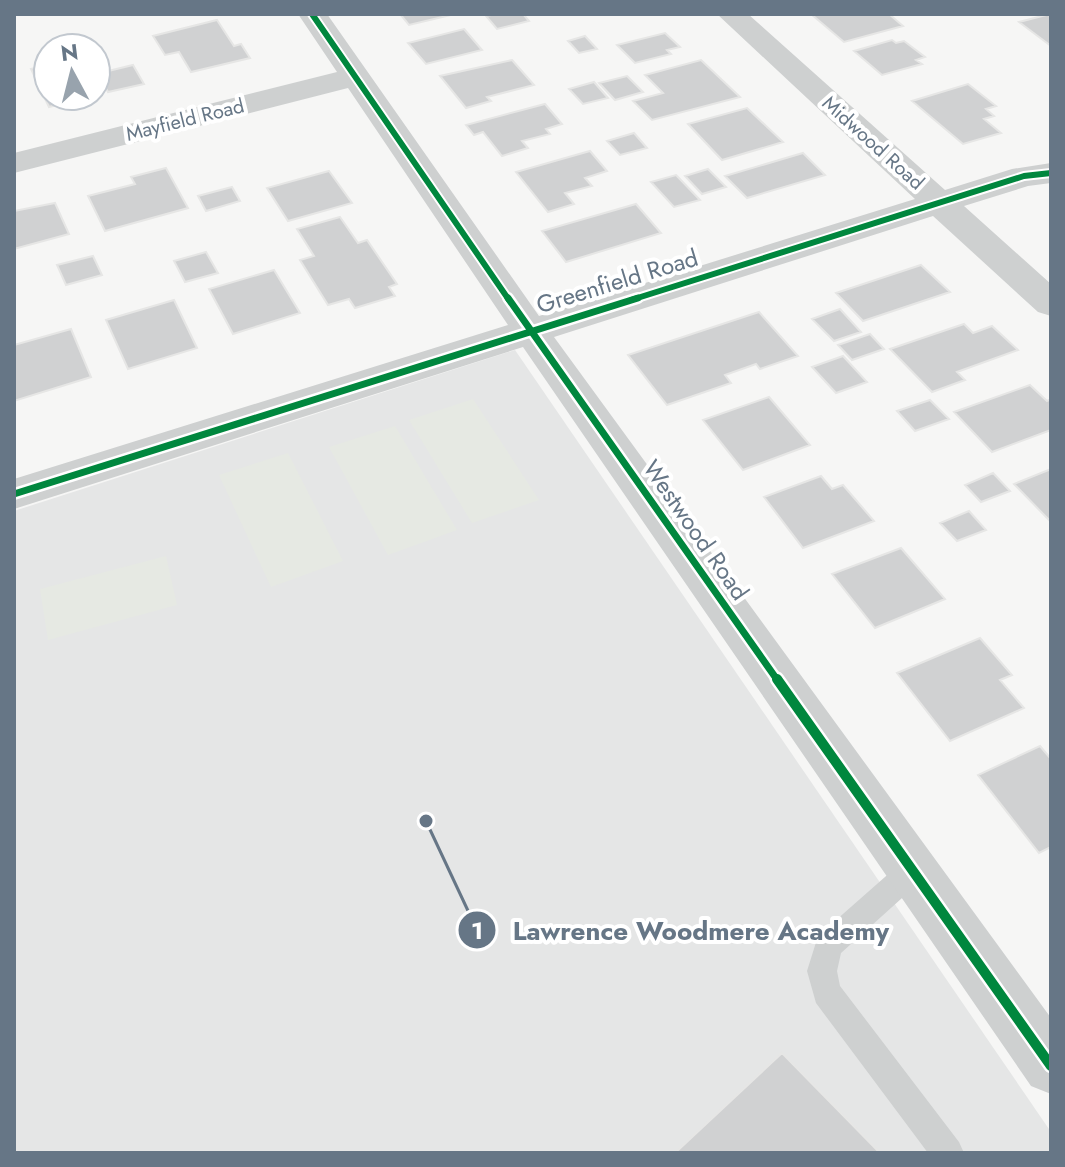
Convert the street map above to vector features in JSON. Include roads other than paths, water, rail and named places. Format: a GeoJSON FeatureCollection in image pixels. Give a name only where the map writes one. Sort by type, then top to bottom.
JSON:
{"type":"FeatureCollection","features":[{"type":"Feature","properties":{"kind":"street","name":"Westwood Road"},"geometry":{"type":"LineString","coordinates":[[312,14],[530,330],[1051,1066]]}},
{"type":"Feature","properties":{"kind":"street","name":"Midwood Road"},"geometry":{"type":"LineString","coordinates":[[731,14],[1051,304]]}},
{"type":"Feature","properties":{"kind":"street","name":"Mayfield Road"},"geometry":{"type":"LineString","coordinates":[[14,163],[355,77]]}},
{"type":"Feature","properties":{"kind":"street","name":"Greenfield Road"},"geometry":{"type":"LineString","coordinates":[[14,494],[938,202],[1024,176],[1051,173]]}},
{"type":"Feature","properties":{"kind":"lane"},"geometry":{"type":"LineString","coordinates":[[912,871],[828,946],[822,971],[827,993],[948,1153]]}},
{"type":"Feature","properties":{"kind":"place","name":"Lawrence Woodmere Academy"},"geometry":{"type":"Point","coordinates":[426,821]}}]}
